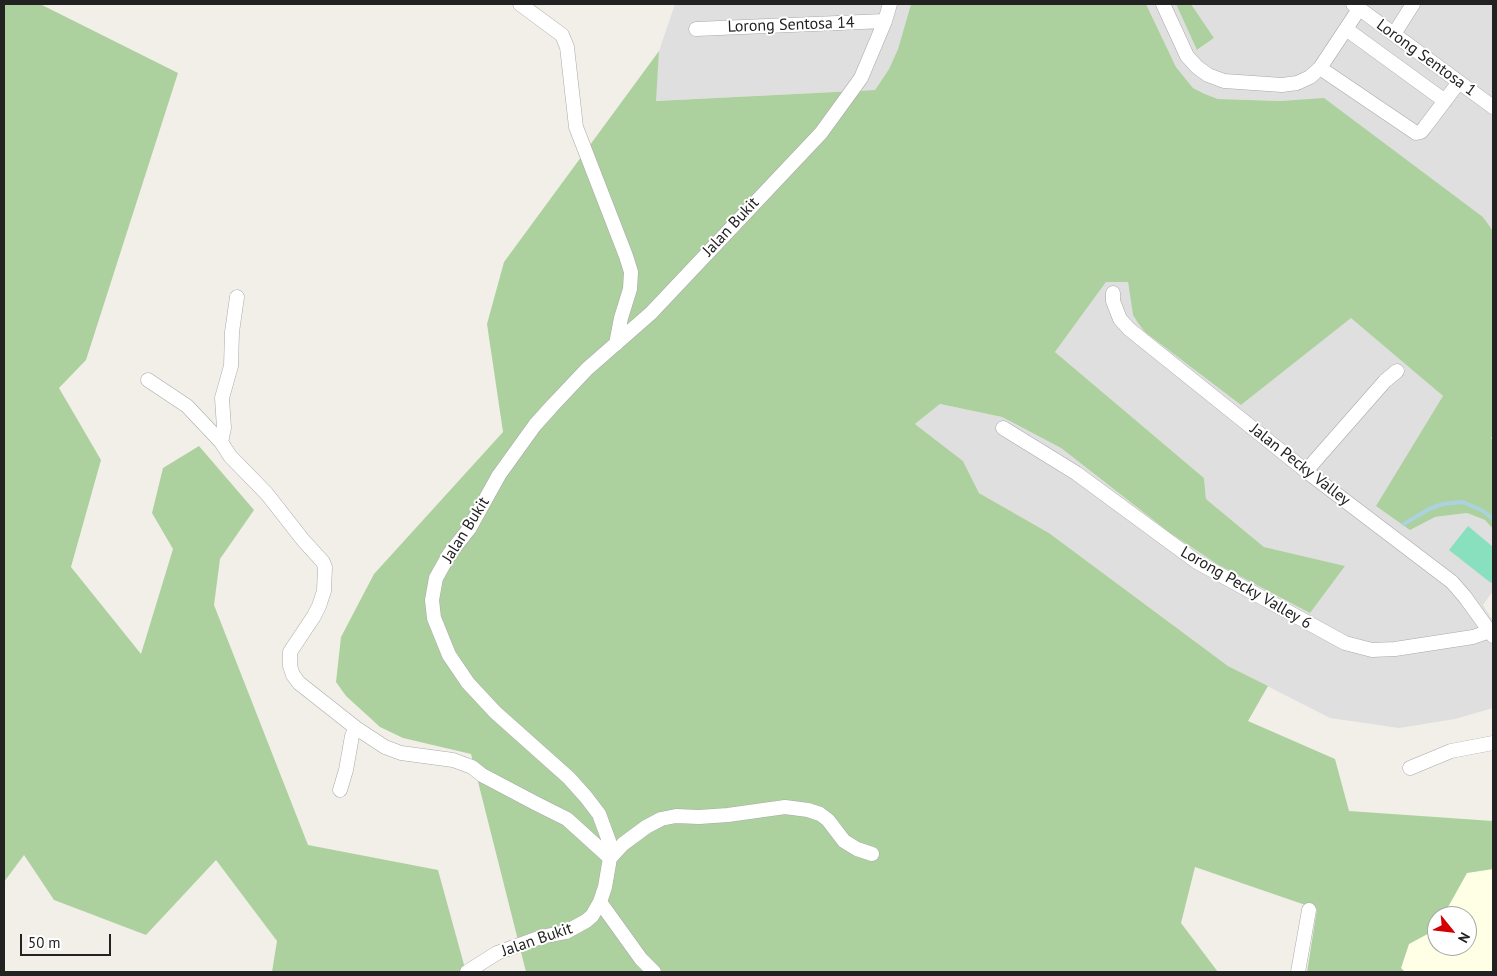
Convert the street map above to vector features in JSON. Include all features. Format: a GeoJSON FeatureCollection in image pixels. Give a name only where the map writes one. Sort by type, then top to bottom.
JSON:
{"type":"FeatureCollection","features":[{"type":"Feature","properties":{"kind":"street"},"geometry":{"type":"LineString","coordinates":[[520,4],[562,35],[567,47],[576,127],[631,272],[630,288],[616,344]]}},
{"type":"Feature","properties":{"kind":"street","name":"Jalan Bukit"},"geometry":{"type":"LineString","coordinates":[[467,972],[497,953],[540,937],[566,932],[576,928],[592,916],[600,902],[605,887],[610,858],[609,841],[599,814],[592,804],[569,778],[495,712],[468,683],[458,669],[449,655],[434,618],[432,600],[436,578],[444,562],[469,529],[499,474],[553,405],[587,368],[651,313],[821,133],[861,78],[885,21],[890,4]]}},
{"type":"Feature","properties":{"kind":"street"},"geometry":{"type":"LineString","coordinates":[[1164,4],[1187,56],[1208,76],[1224,81],[1282,86],[1297,83],[1310,77],[1320,68],[1346,29],[1356,6]]}},
{"type":"Feature","properties":{"kind":"street"},"geometry":{"type":"LineString","coordinates":[[1394,34],[1413,4]]}},
{"type":"Feature","properties":{"kind":"street","name":"Lorong Sentosa 1"},"geometry":{"type":"LineString","coordinates":[[1356,6],[1493,107]]}},
{"type":"Feature","properties":{"kind":"street","name":"Lorong Sentosa 14"},"geometry":{"type":"LineString","coordinates":[[696,29],[885,21]]}},
{"type":"Feature","properties":{"kind":"street"},"geometry":{"type":"LineString","coordinates":[[1346,29],[1445,101]]}},
{"type":"Feature","properties":{"kind":"street"},"geometry":{"type":"LineString","coordinates":[[1320,68],[1416,132],[1421,132],[1459,82]]}},
{"type":"Feature","properties":{"kind":"street","name":"Jalan Pecky Valley"},"geometry":{"type":"LineString","coordinates":[[1113,293],[1113,301],[1120,319],[1129,329],[1306,471],[1452,582],[1492,634]]}},
{"type":"Feature","properties":{"kind":"street"},"geometry":{"type":"LineString","coordinates":[[221,442],[224,428],[222,398],[231,366],[232,332],[237,297]]}},
{"type":"Feature","properties":{"kind":"street"},"geometry":{"type":"LineString","coordinates":[[1306,471],[1385,381],[1397,371]]}},
{"type":"Feature","properties":{"kind":"street"},"geometry":{"type":"LineString","coordinates":[[148,380],[187,406],[221,442],[230,456],[267,494],[323,562],[325,572],[322,597],[314,616],[290,652],[290,666],[293,675],[299,683],[356,728],[385,747],[401,753],[453,760],[472,768],[568,819],[610,858],[638,832],[661,819],[676,816],[728,816],[785,807],[808,810],[820,814],[828,820],[844,841],[857,849],[872,854]]}},
{"type":"Feature","properties":{"kind":"street","name":"Lorong Pecky Valley 6"},"geometry":{"type":"LineString","coordinates":[[1004,428],[1076,473],[1197,562],[1345,643],[1372,650],[1395,649],[1492,634]]}},
{"type":"Feature","properties":{"kind":"street"},"geometry":{"type":"LineString","coordinates":[[340,790],[346,770],[352,736],[356,728]]}},
{"type":"Feature","properties":{"kind":"street"},"geometry":{"type":"LineString","coordinates":[[1410,768],[1451,752],[1493,744]]}},
{"type":"Feature","properties":{"kind":"street"},"geometry":{"type":"LineString","coordinates":[[600,902],[641,959],[654,972]]}},
{"type":"Feature","properties":{"kind":"street"},"geometry":{"type":"LineString","coordinates":[[1298,972],[1309,910]]}},
{"type":"Feature","properties":{"kind":"shaded area"},"geometry":{"type":"Polygon","coordinates":[[[675,4],[911,4],[898,49],[889,69],[875,90],[655,101],[659,51],[675,4]]]}},
{"type":"Feature","properties":{"kind":"shaded area"},"geometry":{"type":"Polygon","coordinates":[[[1146,4],[1176,4],[1198,50],[1214,38],[1191,4],[1493,4],[1493,231],[1483,217],[1324,99],[1281,101],[1218,99],[1193,88],[1176,67],[1146,4]]]}},
{"type":"Feature","properties":{"kind":"shaded area"},"geometry":{"type":"Polygon","coordinates":[[[1106,282],[1128,282],[1133,314],[1241,405],[1351,317],[1443,396],[1410,529],[1435,517],[1467,513],[1485,520],[1493,529],[1493,591],[1483,605],[1493,621],[1493,708],[1455,719],[1399,728],[1330,718],[1228,666],[1049,533],[979,493],[963,461],[915,424],[940,404],[1002,417],[1061,448],[1170,533],[1217,564],[1344,566],[1264,547],[1206,499],[1204,478],[1055,352],[1106,282]]]}},
{"type":"Feature","properties":{"kind":"shaded area"},"geometry":{"type":"Polygon","coordinates":[[[1493,869],[1493,972],[1405,972],[1401,969],[1409,944],[1427,934],[1427,956],[1477,956],[1477,906],[1449,906],[1467,873],[1493,869]]]}},
{"type":"Feature","properties":{"kind":"green space"},"geometry":{"type":"Polygon","coordinates":[[[4,4],[40,4],[178,73],[86,360],[59,388],[101,460],[71,567],[141,654],[173,549],[152,513],[163,468],[199,446],[254,510],[220,559],[214,605],[308,845],[438,870],[466,972],[272,972],[277,941],[216,860],[146,935],[54,900],[24,855],[4,882],[4,4]]]}},
{"type":"Feature","properties":{"kind":"green space"},"geometry":{"type":"Polygon","coordinates":[[[911,4],[1146,4],[1176,67],[1193,88],[1218,99],[1281,101],[1324,98],[1483,217],[1493,231],[1493,435],[1491,438],[1493,439],[1493,529],[1485,520],[1467,513],[1435,517],[1410,530],[1376,506],[1443,396],[1351,318],[1241,405],[1145,332],[1133,315],[1128,282],[1106,282],[1055,352],[1204,478],[1206,499],[1264,547],[1345,566],[1310,613],[1217,564],[1170,533],[1061,448],[1002,417],[940,404],[915,424],[963,461],[979,493],[1049,533],[1228,666],[1268,686],[1248,721],[1335,759],[1349,811],[1493,821],[1493,869],[1467,873],[1449,906],[1427,906],[1427,934],[1409,944],[1401,968],[1405,972],[1307,972],[1317,909],[1195,867],[1181,923],[1218,972],[526,972],[471,754],[403,738],[380,727],[346,696],[336,682],[341,637],[374,574],[503,432],[487,324],[504,262],[659,51],[656,101],[875,90],[889,69],[898,49],[911,4]]]}},
{"type":"Feature","properties":{"kind":"green space"},"geometry":{"type":"Polygon","coordinates":[[[1176,4],[1191,4],[1214,38],[1197,50],[1176,4]]]}},
{"type":"Feature","properties":{"kind":"green space"},"geometry":{"type":"Polygon","coordinates":[[[1468,526],[1493,547],[1493,580],[1491,583],[1449,550],[1468,526]]]}},
{"type":"Feature","properties":{"kind":"waterway"},"geometry":{"type":"LineString","coordinates":[[1404,524],[1429,509],[1443,504],[1463,502],[1483,511],[1493,519]]}}]}
